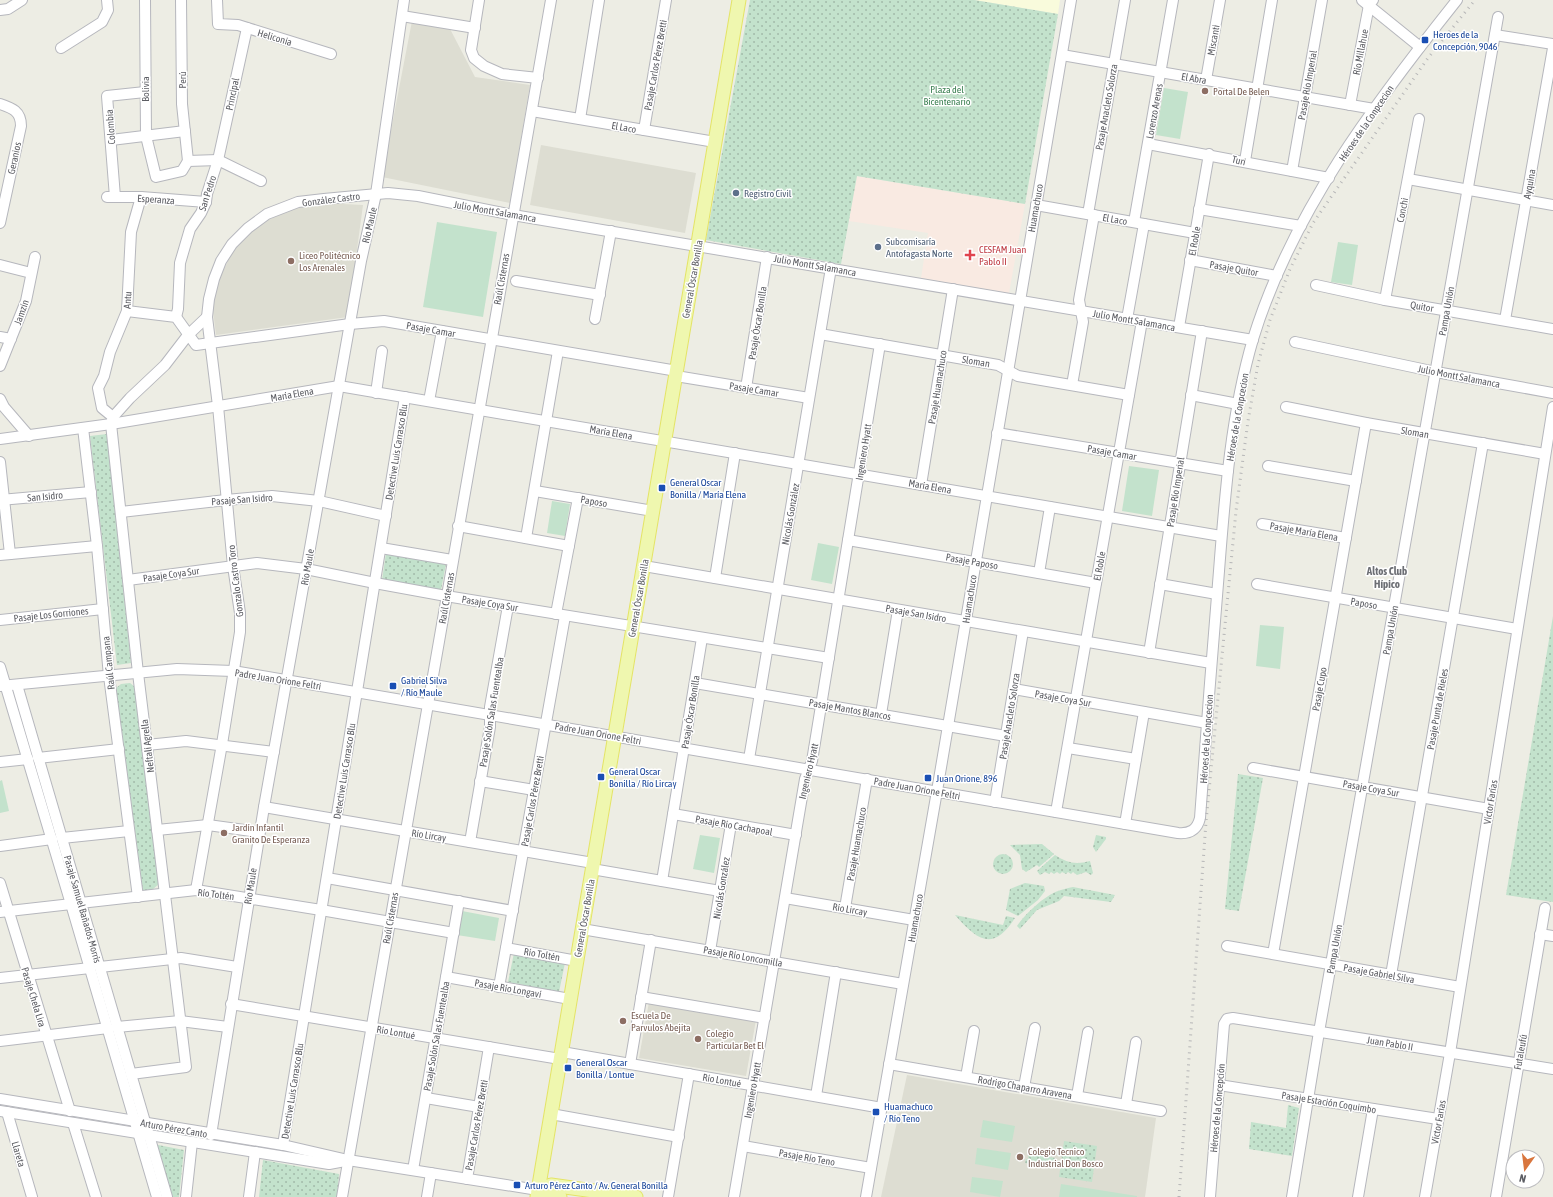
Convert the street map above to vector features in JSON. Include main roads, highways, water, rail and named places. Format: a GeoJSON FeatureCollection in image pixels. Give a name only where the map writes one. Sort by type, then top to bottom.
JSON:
{"type":"FeatureCollection","features":[{"type":"Feature","properties":{"kind":"main road","name":"General Óscar Bonilla"},"geometry":{"type":"LineString","coordinates":[[537,1194],[740,0]]}},
{"type":"Feature","properties":{"kind":"main road","name":"Arturo Pérez Canto"},"geometry":{"type":"LineString","coordinates":[[537,1194],[551,1185],[636,1197]]}},
{"type":"Feature","properties":{"kind":"main road","name":"Arturo Pérez Canto"},"geometry":{"type":"LineString","coordinates":[[537,1194],[560,1197]]}},
{"type":"Feature","properties":{"kind":"railway"},"geometry":{"type":"LineString","coordinates":[[1179,1197],[1206,822],[1236,511],[1248,421],[1258,364],[1270,320],[1290,269],[1313,223],[1428,58],[1475,0]]}},
{"type":"Feature","properties":{"kind":"place","name":"Heroes de la Concepción, 9046"},"geometry":{"type":"Point","coordinates":[1425,40]}},
{"type":"Feature","properties":{"kind":"place","name":"Portal De Belen"},"geometry":{"type":"Point","coordinates":[1205,91]}},
{"type":"Feature","properties":{"kind":"place","name":"Registro Civil"},"geometry":{"type":"Point","coordinates":[736,193]}},
{"type":"Feature","properties":{"kind":"place","name":"Subcomisaría Antofagasta Norte"},"geometry":{"type":"Point","coordinates":[878,247]}},
{"type":"Feature","properties":{"kind":"place","name":"CESFAM Juan Pablo II"},"geometry":{"type":"Point","coordinates":[970,255]}},
{"type":"Feature","properties":{"kind":"place","name":"Liceo Politécnico Los Arenales"},"geometry":{"type":"Point","coordinates":[291,261]}},
{"type":"Feature","properties":{"kind":"place","name":"General Oscar Bonilla / María Elena"},"geometry":{"type":"Point","coordinates":[662,488]}},
{"type":"Feature","properties":{"kind":"place","name":"Gabriel Silva / Río Maule"},"geometry":{"type":"Point","coordinates":[393,686]}},
{"type":"Feature","properties":{"kind":"place","name":"General Oscar Bonilla / Río Lircay"},"geometry":{"type":"Point","coordinates":[601,777]}},
{"type":"Feature","properties":{"kind":"place","name":"Juan Orione, 896"},"geometry":{"type":"Point","coordinates":[928,778]}},
{"type":"Feature","properties":{"kind":"place","name":"Jardín Infantil Granito De Esperanza"},"geometry":{"type":"Point","coordinates":[224,833]}},
{"type":"Feature","properties":{"kind":"place","name":"Escuela De Parvulos Abejita"},"geometry":{"type":"Point","coordinates":[623,1021]}},
{"type":"Feature","properties":{"kind":"place","name":"Colegio Particular Bet El"},"geometry":{"type":"Point","coordinates":[698,1039]}},
{"type":"Feature","properties":{"kind":"place","name":"General Oscar Bonilla / Lontue"},"geometry":{"type":"Point","coordinates":[568,1068]}},
{"type":"Feature","properties":{"kind":"place","name":"Huamachuco / Río Teno"},"geometry":{"type":"Point","coordinates":[876,1112]}},
{"type":"Feature","properties":{"kind":"place","name":"Colegio Tecnico Industrial Don Bosco"},"geometry":{"type":"Point","coordinates":[1020,1157]}},
{"type":"Feature","properties":{"kind":"place","name":"Arturo Pérez Canto / Av. General Bonilla"},"geometry":{"type":"Point","coordinates":[517,1185]}},
{"type":"Feature","properties":{"kind":"district","name":"Altos Club Hípico"},"geometry":{"type":"Point","coordinates":[1387,577]}},
{"type":"Feature","properties":{"kind":"park label","name":"Plaza del Bicentenario"},"geometry":{"type":"Point","coordinates":[947,94]}}]}
